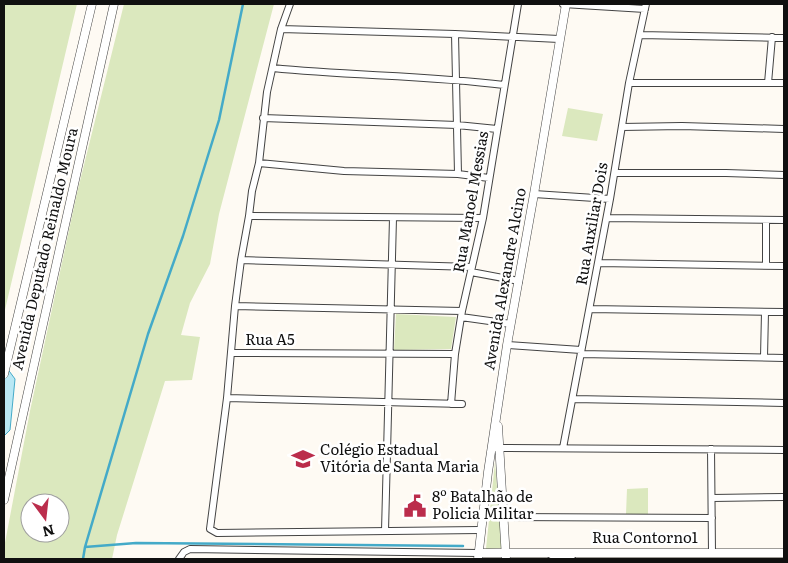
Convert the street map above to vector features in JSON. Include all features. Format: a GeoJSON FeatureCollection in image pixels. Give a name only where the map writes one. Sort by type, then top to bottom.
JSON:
{"type":"FeatureCollection","features":[{"type":"Feature","properties":{"kind":"street","name":"Avenida Deputado Reinaldo Moura"},"geometry":{"type":"LineString","coordinates":[[4,374],[92,4]]}},
{"type":"Feature","properties":{"kind":"street","name":"Avenida Deputado Reinaldo Moura"},"geometry":{"type":"LineString","coordinates":[[4,500],[114,4]]}},
{"type":"Feature","properties":{"kind":"street"},"geometry":{"type":"LineString","coordinates":[[232,353],[235,306],[241,260],[252,191],[259,164],[267,92],[281,30],[290,4]]}},
{"type":"Feature","properties":{"kind":"street","name":"Rua Manoel Messias"},"geometry":{"type":"LineString","coordinates":[[450,404],[455,354],[483,218],[518,4]]}},
{"type":"Feature","properties":{"kind":"street"},"geometry":{"type":"LineString","coordinates":[[565,4],[645,7]]}},
{"type":"Feature","properties":{"kind":"street","name":"Avenida Alexandre Alcino"},"geometry":{"type":"LineString","coordinates":[[478,556],[480,530],[496,448],[497,414],[507,344],[565,4]]}},
{"type":"Feature","properties":{"kind":"street","name":"Rua Auxiliar Dois"},"geometry":{"type":"LineString","coordinates":[[563,448],[607,218],[629,83],[645,7]]}},
{"type":"Feature","properties":{"kind":"street"},"geometry":{"type":"LineString","coordinates":[[281,30],[455,34],[559,39]]}},
{"type":"Feature","properties":{"kind":"street"},"geometry":{"type":"LineString","coordinates":[[455,34],[458,174]]}},
{"type":"Feature","properties":{"kind":"street"},"geometry":{"type":"LineString","coordinates":[[640,35],[784,38]]}},
{"type":"Feature","properties":{"kind":"street"},"geometry":{"type":"LineString","coordinates":[[768,83],[772,37]]}},
{"type":"Feature","properties":{"kind":"street"},"geometry":{"type":"LineString","coordinates":[[273,68],[332,74],[456,79],[504,85]]}},
{"type":"Feature","properties":{"kind":"street"},"geometry":{"type":"LineString","coordinates":[[629,83],[784,83]]}},
{"type":"Feature","properties":{"kind":"street"},"geometry":{"type":"LineString","coordinates":[[263,118],[457,125],[497,129]]}},
{"type":"Feature","properties":{"kind":"street"},"geometry":{"type":"LineString","coordinates":[[622,127],[682,126],[784,129]]}},
{"type":"Feature","properties":{"kind":"street"},"geometry":{"type":"LineString","coordinates":[[259,164],[344,171],[458,174],[489,178]]}},
{"type":"Feature","properties":{"kind":"street"},"geometry":{"type":"LineString","coordinates":[[614,173],[784,175]]}},
{"type":"Feature","properties":{"kind":"street"},"geometry":{"type":"LineString","coordinates":[[534,194],[610,199]]}},
{"type":"Feature","properties":{"kind":"street"},"geometry":{"type":"LineString","coordinates":[[249,216],[483,218]]}},
{"type":"Feature","properties":{"kind":"street"},"geometry":{"type":"LineString","coordinates":[[393,218],[385,530],[480,530]]}},
{"type":"Feature","properties":{"kind":"street"},"geometry":{"type":"LineString","coordinates":[[607,218],[784,220]]}},
{"type":"Feature","properties":{"kind":"street"},"geometry":{"type":"LineString","coordinates":[[766,220],[766,265]]}},
{"type":"Feature","properties":{"kind":"street"},"geometry":{"type":"LineString","coordinates":[[241,260],[392,264],[472,269],[519,282]]}},
{"type":"Feature","properties":{"kind":"street"},"geometry":{"type":"LineString","coordinates":[[598,262],[784,266]]}},
{"type":"Feature","properties":{"kind":"street"},"geometry":{"type":"LineString","coordinates":[[235,306],[462,314],[511,324]]}},
{"type":"Feature","properties":{"kind":"street"},"geometry":{"type":"LineString","coordinates":[[590,309],[784,312]]}},
{"type":"Feature","properties":{"kind":"street"},"geometry":{"type":"LineString","coordinates":[[764,357],[765,312]]}},
{"type":"Feature","properties":{"kind":"street"},"geometry":{"type":"LineString","coordinates":[[507,344],[581,352],[784,358]]}},
{"type":"Feature","properties":{"kind":"street","name":"Rua A5"},"geometry":{"type":"LineString","coordinates":[[385,530],[351,533],[217,534],[210,529],[232,353],[455,354]]}},
{"type":"Feature","properties":{"kind":"street"},"geometry":{"type":"LineString","coordinates":[[227,398],[462,404]]}},
{"type":"Feature","properties":{"kind":"street"},"geometry":{"type":"LineString","coordinates":[[573,399],[784,403]]}},
{"type":"Feature","properties":{"kind":"street"},"geometry":{"type":"LineString","coordinates":[[506,556],[504,517],[496,448],[784,450]]}},
{"type":"Feature","properties":{"kind":"street"},"geometry":{"type":"LineString","coordinates":[[711,450],[712,552]]}},
{"type":"Feature","properties":{"kind":"street"},"geometry":{"type":"LineString","coordinates":[[712,498],[784,497]]}},
{"type":"Feature","properties":{"kind":"street"},"geometry":{"type":"LineString","coordinates":[[504,517],[712,518]]}},
{"type":"Feature","properties":{"kind":"street"},"geometry":{"type":"LineString","coordinates":[[178,559],[184,552],[190,549],[478,556]]}},
{"type":"Feature","properties":{"kind":"street","name":"Rua Contorno1"},"geometry":{"type":"LineString","coordinates":[[478,556],[538,553],[679,556],[712,552],[784,553]]}},
{"type":"Feature","properties":{"kind":"street"},"geometry":{"type":"LineString","coordinates":[[538,553],[572,559]]}},
{"type":"Feature","properties":{"kind":"green space"},"geometry":{"type":"Polygon","coordinates":[[[4,4],[77,4],[4,314],[4,4]]]}},
{"type":"Feature","properties":{"kind":"green space"},"geometry":{"type":"Polygon","coordinates":[[[124,4],[274,4],[219,214],[210,264],[190,303],[181,335],[200,337],[192,380],[165,381],[117,535],[112,559],[4,559],[4,548],[30,411],[77,193],[124,4]]]}},
{"type":"Feature","properties":{"kind":"green space"},"geometry":{"type":"Polygon","coordinates":[[[568,108],[603,114],[597,141],[562,136],[568,108]]]}},
{"type":"Feature","properties":{"kind":"green space"},"geometry":{"type":"Polygon","coordinates":[[[396,314],[456,317],[451,349],[394,350],[396,314]]]}},
{"type":"Feature","properties":{"kind":"green space"},"geometry":{"type":"Polygon","coordinates":[[[495,462],[502,548],[486,549],[495,462]]]}},
{"type":"Feature","properties":{"kind":"green space"},"geometry":{"type":"Polygon","coordinates":[[[648,488],[648,514],[626,514],[627,489],[648,488]]]}},
{"type":"Feature","properties":{"kind":"water"},"geometry":{"type":"Polygon","coordinates":[[[4,364],[15,379],[10,430],[4,436],[4,364]]]}},
{"type":"Feature","properties":{"kind":"waterway"},"geometry":{"type":"LineString","coordinates":[[83,559],[148,334],[183,236],[219,120],[243,4]]}},
{"type":"Feature","properties":{"kind":"waterway"},"geometry":{"type":"LineString","coordinates":[[85,547],[136,543],[463,546]]}},
{"type":"Feature","properties":{"kind":"place","name":"Colégio Estadual Vitória de Santa Maria"},"geometry":{"type":"Point","coordinates":[303,459]}},
{"type":"Feature","properties":{"kind":"place","name":"8º Batalhão de Policia Militar"},"geometry":{"type":"Point","coordinates":[415,506]}}]}
